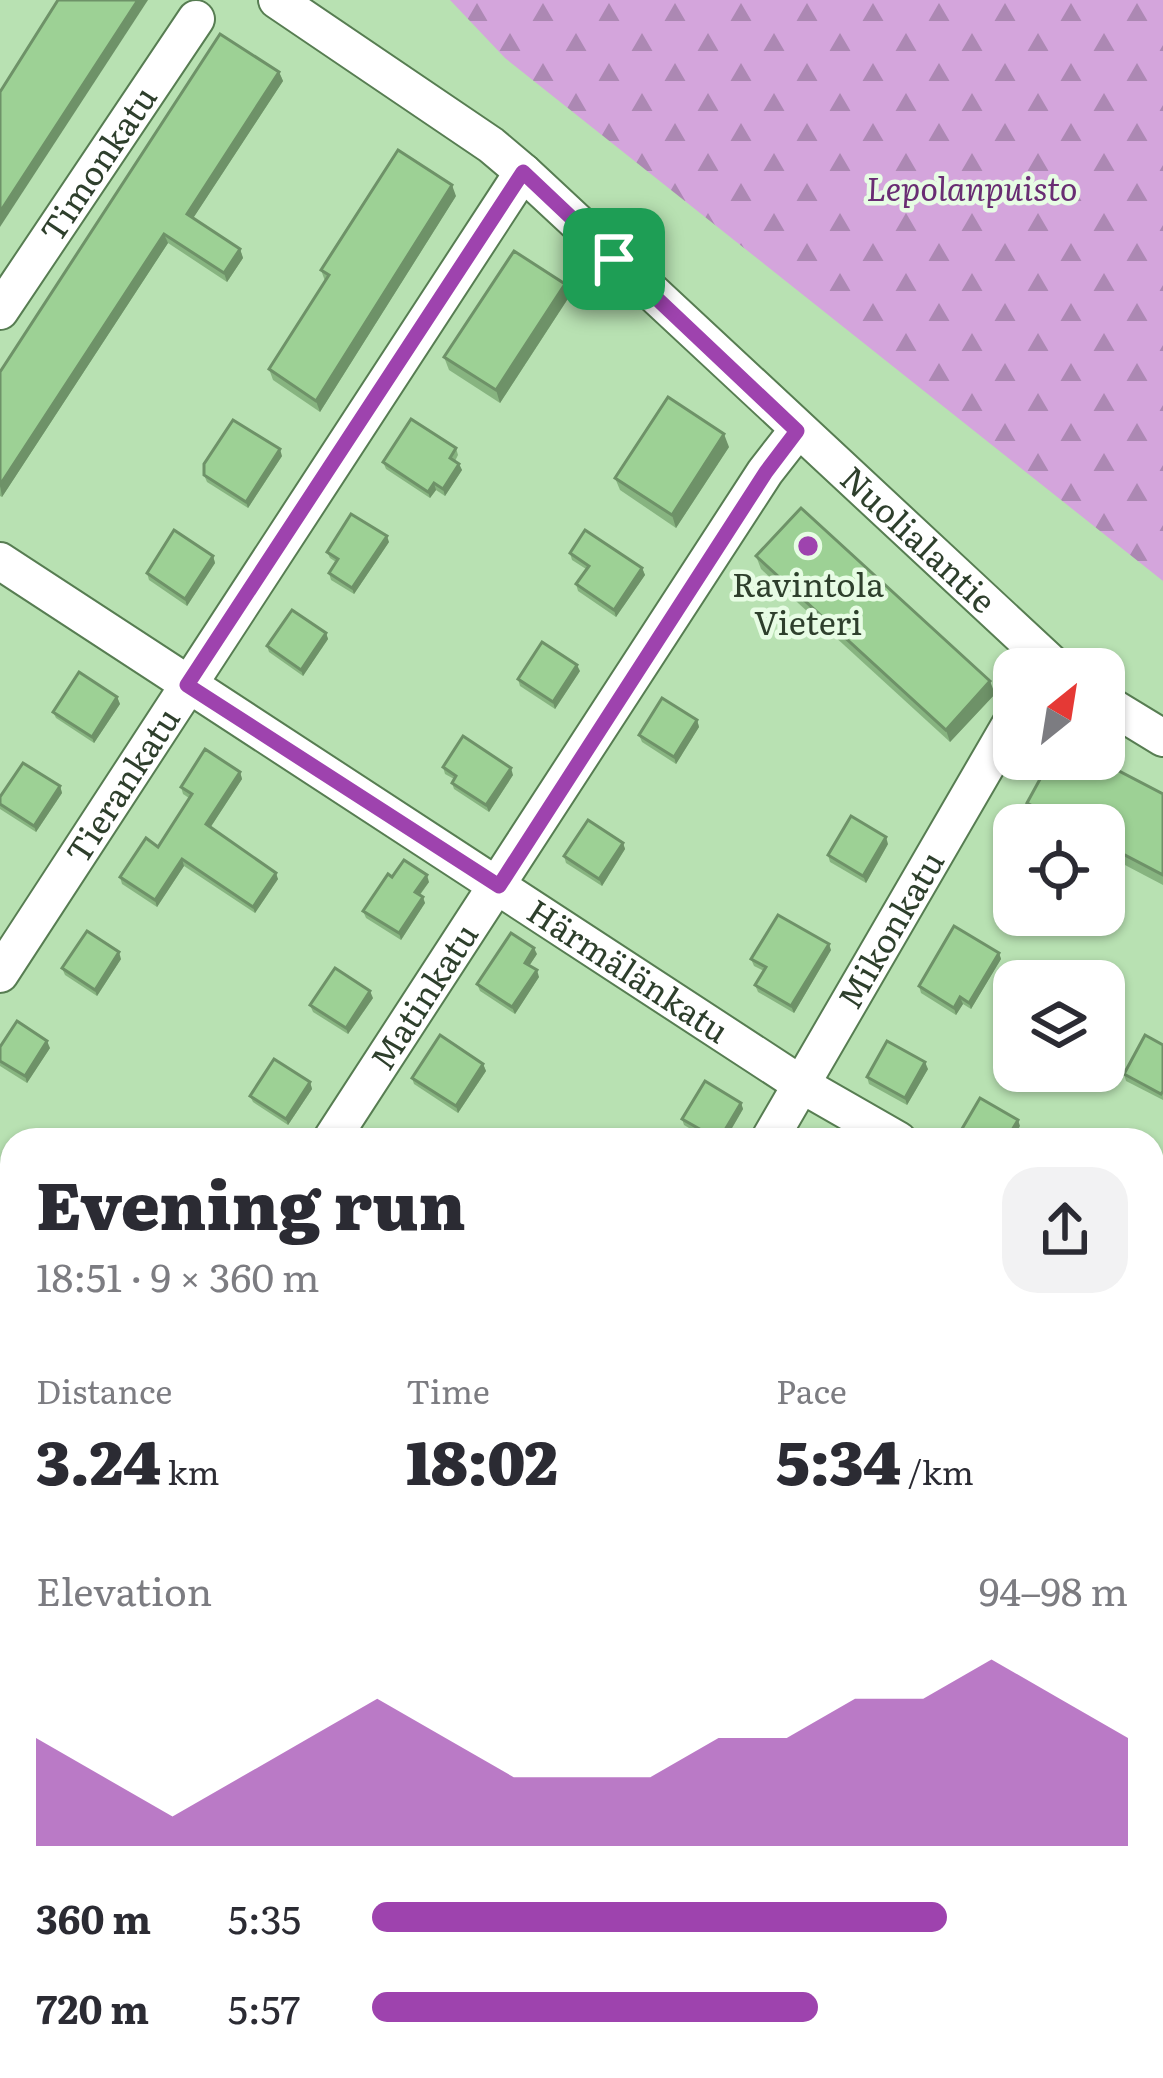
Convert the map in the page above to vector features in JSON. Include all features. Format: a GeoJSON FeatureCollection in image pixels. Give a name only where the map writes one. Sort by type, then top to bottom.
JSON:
{"type":"FeatureCollection","features":[{"type":"Feature","properties":{"kind":"street","name":"Nuolialantie"},"geometry":{"type":"LineString","coordinates":[[277,0],[523,172],[1034,648]]}},
{"type":"Feature","properties":{"kind":"street","name":"Timonkatu"},"geometry":{"type":"LineString","coordinates":[[0,310],[196,19]]}},
{"type":"Feature","properties":{"kind":"street","name":"Tierankatu"},"geometry":{"type":"LineString","coordinates":[[0,974],[523,172]]}},
{"type":"Feature","properties":{"kind":"street","name":"Matinkatu"},"geometry":{"type":"LineString","coordinates":[[339,1128],[797,431]]}},
{"type":"Feature","properties":{"kind":"street","name":"Härmälänkatu"},"geometry":{"type":"LineString","coordinates":[[0,561],[802,1085],[877,1128]]}},
{"type":"Feature","properties":{"kind":"street"},"geometry":{"type":"LineString","coordinates":[[1125,715],[1163,738]]}},
{"type":"Feature","properties":{"kind":"street","name":"Mikonkatu"},"geometry":{"type":"LineString","coordinates":[[777,1128],[993,754]]}},
{"type":"Feature","properties":{"kind":"green space","name":"Lepolanpuisto"},"geometry":{"type":"Polygon","coordinates":[[[450,0],[1163,0],[1163,581],[505,58],[450,0]]]}},
{"type":"Feature","properties":{"kind":"building"},"geometry":{"type":"Polygon","coordinates":[[[58,0],[138,0],[0,212],[0,92],[58,0]]]}},
{"type":"Feature","properties":{"kind":"building"},"geometry":{"type":"Polygon","coordinates":[[[220,34],[279,72],[187,214],[240,249],[224,273],[164,234],[0,485],[0,372],[220,34]]]}},
{"type":"Feature","properties":{"kind":"building"},"geometry":{"type":"Polygon","coordinates":[[[398,150],[452,185],[316,401],[269,369],[329,275],[321,270],[398,150]]]}},
{"type":"Feature","properties":{"kind":"building"},"geometry":{"type":"Polygon","coordinates":[[[514,251],[565,284],[496,390],[444,357],[514,251]]]}},
{"type":"Feature","properties":{"kind":"building"},"geometry":{"type":"Polygon","coordinates":[[[668,397],[724,434],[672,515],[615,478],[668,397]]]}},
{"type":"Feature","properties":{"kind":"building"},"geometry":{"type":"Polygon","coordinates":[[[411,419],[456,448],[450,458],[459,464],[443,489],[434,483],[428,492],[383,462],[411,419]]]}},
{"type":"Feature","properties":{"kind":"building"},"geometry":{"type":"Polygon","coordinates":[[[233,420],[280,449],[246,502],[204,475],[204,464],[233,420]]]}},
{"type":"Feature","properties":{"kind":"building"},"geometry":{"type":"Polygon","coordinates":[[[801,508],[990,681],[946,730],[756,556],[801,508]]]}},
{"type":"Feature","properties":{"kind":"building"},"geometry":{"type":"Polygon","coordinates":[[[351,514],[387,536],[352,588],[329,573],[338,559],[327,552],[351,514]]]}},
{"type":"Feature","properties":{"kind":"building"},"geometry":{"type":"Polygon","coordinates":[[[174,530],[213,556],[185,599],[147,573],[174,530]]]}},
{"type":"Feature","properties":{"kind":"building"},"geometry":{"type":"Polygon","coordinates":[[[585,530],[642,568],[614,610],[576,584],[589,566],[570,553],[585,530]]]}},
{"type":"Feature","properties":{"kind":"building"},"geometry":{"type":"Polygon","coordinates":[[[292,610],[326,633],[301,670],[267,646],[292,610]]]}},
{"type":"Feature","properties":{"kind":"building"},"geometry":{"type":"Polygon","coordinates":[[[542,642],[577,665],[553,702],[518,679],[542,642]]]}},
{"type":"Feature","properties":{"kind":"building"},"geometry":{"type":"Polygon","coordinates":[[[79,672],[117,697],[92,737],[53,712],[79,672]]]}},
{"type":"Feature","properties":{"kind":"building"},"geometry":{"type":"Polygon","coordinates":[[[662,698],[697,720],[674,757],[639,735],[662,698]]]}},
{"type":"Feature","properties":{"kind":"building"},"geometry":{"type":"Polygon","coordinates":[[[463,736],[511,768],[486,805],[452,783],[456,776],[443,767],[463,736]]]}},
{"type":"Feature","properties":{"kind":"building"},"geometry":{"type":"Polygon","coordinates":[[[205,749],[240,772],[206,824],[276,873],[253,907],[182,859],[155,900],[120,877],[146,838],[158,847],[192,794],[181,787],[205,749]]]}},
{"type":"Feature","properties":{"kind":"building"},"geometry":{"type":"Polygon","coordinates":[[[23,763],[60,786],[34,826],[0,804],[23,763]]]}},
{"type":"Feature","properties":{"kind":"building"},"geometry":{"type":"Polygon","coordinates":[[[1125,774],[1163,794],[1163,875],[1125,855],[1125,804],[1027,803],[1040,780],[1125,780],[1125,774]]]}},
{"type":"Feature","properties":{"kind":"building"},"geometry":{"type":"Polygon","coordinates":[[[851,816],[886,837],[863,876],[828,855],[851,816]]]}},
{"type":"Feature","properties":{"kind":"building"},"geometry":{"type":"Polygon","coordinates":[[[588,820],[623,843],[599,879],[564,856],[588,820]]]}},
{"type":"Feature","properties":{"kind":"building"},"geometry":{"type":"Polygon","coordinates":[[[404,860],[427,875],[415,892],[423,897],[399,933],[363,911],[388,874],[392,877],[404,860]]]}},
{"type":"Feature","properties":{"kind":"building"},"geometry":{"type":"Polygon","coordinates":[[[778,915],[829,944],[791,1006],[755,985],[766,967],[751,959],[778,915]]]}},
{"type":"Feature","properties":{"kind":"building"},"geometry":{"type":"Polygon","coordinates":[[[954,926],[999,953],[969,1003],[960,997],[954,1008],[919,986],[954,926]]]}},
{"type":"Feature","properties":{"kind":"building"},"geometry":{"type":"Polygon","coordinates":[[[87,931],[119,952],[95,990],[62,968],[87,931]]]}},
{"type":"Feature","properties":{"kind":"building"},"geometry":{"type":"Polygon","coordinates":[[[511,933],[534,948],[525,963],[537,970],[512,1007],[477,984],[511,933]]]}},
{"type":"Feature","properties":{"kind":"building"},"geometry":{"type":"Polygon","coordinates":[[[335,968],[370,991],[346,1028],[310,1005],[335,968]]]}},
{"type":"Feature","properties":{"kind":"building"},"geometry":{"type":"Polygon","coordinates":[[[17,1021],[47,1041],[25,1076],[0,1061],[0,1047],[17,1021]]]}},
{"type":"Feature","properties":{"kind":"building"},"geometry":{"type":"Polygon","coordinates":[[[440,1035],[483,1064],[456,1106],[412,1078],[440,1035]]]}},
{"type":"Feature","properties":{"kind":"building"},"geometry":{"type":"Polygon","coordinates":[[[1145,1035],[1163,1045],[1161,1094],[1125,1072],[1145,1035]]]}},
{"type":"Feature","properties":{"kind":"building"},"geometry":{"type":"Polygon","coordinates":[[[887,1041],[925,1062],[905,1098],[867,1077],[887,1041]]]}},
{"type":"Feature","properties":{"kind":"building"},"geometry":{"type":"Polygon","coordinates":[[[274,1059],[310,1082],[286,1119],[250,1096],[274,1059]]]}},
{"type":"Feature","properties":{"kind":"building"},"geometry":{"type":"Polygon","coordinates":[[[705,1081],[741,1103],[726,1128],[698,1128],[682,1119],[705,1081]]]}},
{"type":"Feature","properties":{"kind":"building"},"geometry":{"type":"Polygon","coordinates":[[[980,1098],[1018,1120],[1013,1128],[962,1128],[980,1098]]]}},
{"type":"Feature","properties":{"kind":"place","name":"Ravintola Vieteri"},"geometry":{"type":"Point","coordinates":[808,546]}},
{"type":"Feature","properties":{"kind":"route"},"geometry":{"type":"LineString","coordinates":[[523,172],[614,259],[797,431],[499,886],[187,685],[523,172]]}}]}
